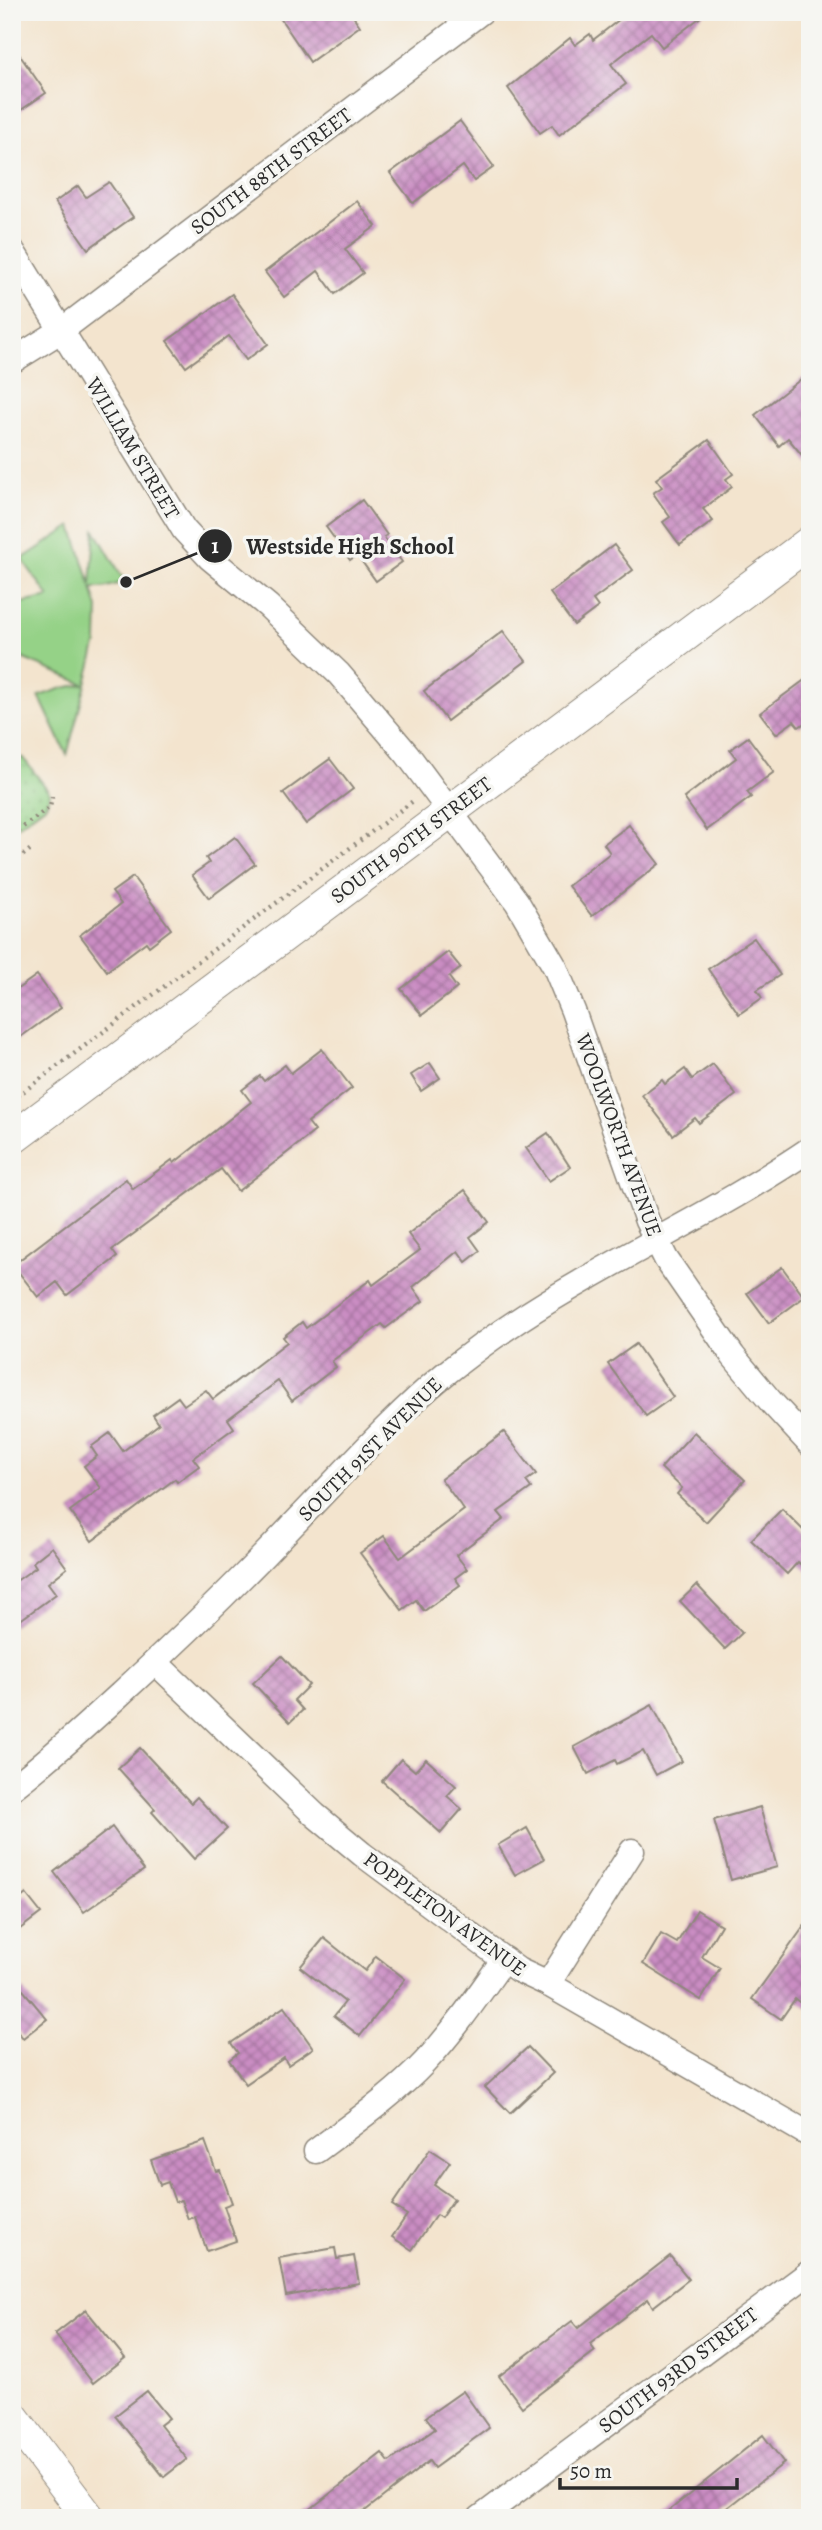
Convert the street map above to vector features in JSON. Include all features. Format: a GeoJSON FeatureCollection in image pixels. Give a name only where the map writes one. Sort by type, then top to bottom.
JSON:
{"type":"FeatureCollection","features":[{"type":"Feature","properties":{"kind":"main road","name":"SOUTH 90TH STREET"},"geometry":{"type":"LineString","coordinates":[[12,1139],[810,542]]}},
{"type":"Feature","properties":{"kind":"main road"},"geometry":{"type":"LineString","coordinates":[[12,2416],[89,2518]]}},
{"type":"Feature","properties":{"kind":"street","name":"SOUTH 88TH STREET"},"geometry":{"type":"LineString","coordinates":[[12,361],[62,330],[469,16]]}},
{"type":"Feature","properties":{"kind":"street","name":"WILLIAM STREET"},"geometry":{"type":"LineString","coordinates":[[12,250],[184,530],[210,558],[268,606],[339,674],[407,754],[450,811]]}},
{"type":"Feature","properties":{"kind":"street","name":"WOOLWORTH AVENUE"},"geometry":{"type":"LineString","coordinates":[[450,811],[517,902],[555,967],[647,1221],[666,1259],[733,1356],[810,1444]]}},
{"type":"Feature","properties":{"kind":"street","name":"SOUTH 91ST AVENUE"},"geometry":{"type":"LineString","coordinates":[[12,1788],[68,1742],[243,1578],[398,1416],[444,1374],[549,1299],[732,1199],[810,1149]]}},
{"type":"Feature","properties":{"kind":"street","name":"POPPLETON AVENUE"},"geometry":{"type":"LineString","coordinates":[[155,1662],[314,1815],[371,1862],[518,1970],[548,1984],[810,2135]]}},
{"type":"Feature","properties":{"kind":"street"},"geometry":{"type":"LineString","coordinates":[[548,1984],[632,1851]]}},
{"type":"Feature","properties":{"kind":"street"},"geometry":{"type":"LineString","coordinates":[[316,2151],[385,2099],[424,2063],[451,2032],[504,1959]]}},
{"type":"Feature","properties":{"kind":"street","name":"SOUTH 93RD STREET"},"geometry":{"type":"LineString","coordinates":[[480,2518],[810,2272]]}},
{"type":"Feature","properties":{"kind":"path"},"geometry":{"type":"LineString","coordinates":[[12,835],[50,807],[53,793]]}},
{"type":"Feature","properties":{"kind":"path"},"geometry":{"type":"LineString","coordinates":[[12,1100],[416,799]]}},
{"type":"Feature","properties":{"kind":"path"},"geometry":{"type":"LineString","coordinates":[[12,864],[31,849]]}},
{"type":"Feature","properties":{"kind":"green space"},"geometry":{"type":"Polygon","coordinates":[[[72,526],[91,585],[95,530],[125,582],[104,588],[92,588],[98,608],[97,642],[67,755],[39,696],[84,684],[12,654],[12,605],[49,597],[22,559],[72,526]]]}},
{"type":"Feature","properties":{"kind":"green space"},"geometry":{"type":"Polygon","coordinates":[[[12,743],[16,748],[15,757],[23,758],[50,793],[46,805],[12,830],[12,743]]]}},
{"type":"Feature","properties":{"kind":"building"},"geometry":{"type":"Polygon","coordinates":[[[276,12],[350,12],[360,26],[310,62],[276,12]]]}},
{"type":"Feature","properties":{"kind":"building"},"geometry":{"type":"Polygon","coordinates":[[[629,12],[707,12],[662,47],[651,33],[611,64],[626,84],[559,135],[552,125],[540,133],[508,88],[570,38],[575,45],[590,34],[593,40],[629,12]]]}},
{"type":"Feature","properties":{"kind":"building"},"geometry":{"type":"Polygon","coordinates":[[[12,44],[46,93],[12,116],[12,44]]]}},
{"type":"Feature","properties":{"kind":"building"},"geometry":{"type":"Polygon","coordinates":[[[460,121],[494,167],[474,181],[463,166],[413,203],[390,173],[460,121]]]}},
{"type":"Feature","properties":{"kind":"building"},"geometry":{"type":"Polygon","coordinates":[[[109,182],[133,217],[88,249],[55,202],[78,186],[86,197],[109,182]]]}},
{"type":"Feature","properties":{"kind":"building"},"geometry":{"type":"Polygon","coordinates":[[[357,201],[376,226],[345,249],[363,273],[335,294],[318,271],[284,297],[265,272],[357,201]]]}},
{"type":"Feature","properties":{"kind":"building"},"geometry":{"type":"Polygon","coordinates":[[[232,294],[268,344],[246,360],[229,336],[186,367],[167,341],[232,294]]]}},
{"type":"Feature","properties":{"kind":"building"},"geometry":{"type":"Polygon","coordinates":[[[810,372],[810,465],[788,438],[779,446],[755,415],[810,372]]]}},
{"type":"Feature","properties":{"kind":"building"},"geometry":{"type":"Polygon","coordinates":[[[709,440],[733,474],[726,479],[732,487],[703,509],[713,521],[680,545],[663,522],[670,517],[653,493],[662,487],[656,479],[709,440]]]}},
{"type":"Feature","properties":{"kind":"building"},"geometry":{"type":"Polygon","coordinates":[[[362,500],[402,562],[376,581],[357,555],[350,560],[326,527],[362,500]]]}},
{"type":"Feature","properties":{"kind":"building"},"geometry":{"type":"Polygon","coordinates":[[[614,545],[633,570],[593,600],[598,607],[574,625],[550,593],[614,545]]]}},
{"type":"Feature","properties":{"kind":"building"},"geometry":{"type":"Polygon","coordinates":[[[503,631],[526,661],[447,721],[424,691],[503,631]]]}},
{"type":"Feature","properties":{"kind":"building"},"geometry":{"type":"Polygon","coordinates":[[[810,676],[810,719],[799,727],[794,721],[776,734],[760,713],[810,676]]]}},
{"type":"Feature","properties":{"kind":"building"},"geometry":{"type":"Polygon","coordinates":[[[748,737],[774,772],[747,792],[751,797],[707,830],[684,798],[736,758],[730,750],[748,737]]]}},
{"type":"Feature","properties":{"kind":"building"},"geometry":{"type":"Polygon","coordinates":[[[330,759],[353,789],[306,824],[283,793],[330,759]]]}},
{"type":"Feature","properties":{"kind":"building"},"geometry":{"type":"Polygon","coordinates":[[[629,825],[659,864],[592,916],[568,886],[610,853],[604,844],[629,825]]]}},
{"type":"Feature","properties":{"kind":"building"},"geometry":{"type":"Polygon","coordinates":[[[235,837],[255,864],[209,898],[192,875],[209,863],[206,858],[235,837]]]}},
{"type":"Feature","properties":{"kind":"building"},"geometry":{"type":"Polygon","coordinates":[[[133,877],[171,929],[149,946],[146,942],[107,971],[80,935],[121,904],[112,892],[133,877]]]}},
{"type":"Feature","properties":{"kind":"building"},"geometry":{"type":"Polygon","coordinates":[[[754,938],[780,975],[757,990],[762,998],[739,1014],[708,969],[754,938]]]}},
{"type":"Feature","properties":{"kind":"building"},"geometry":{"type":"Polygon","coordinates":[[[448,952],[461,968],[449,977],[457,988],[422,1015],[401,989],[448,952]]]}},
{"type":"Feature","properties":{"kind":"building"},"geometry":{"type":"Polygon","coordinates":[[[37,975],[61,1008],[12,1043],[12,993],[37,975]]]}},
{"type":"Feature","properties":{"kind":"building"},"geometry":{"type":"Polygon","coordinates":[[[322,1049],[352,1088],[308,1122],[315,1131],[238,1191],[221,1169],[112,1250],[117,1257],[67,1295],[57,1282],[38,1297],[13,1265],[126,1179],[133,1189],[172,1160],[174,1163],[251,1102],[242,1090],[260,1076],[264,1081],[285,1065],[291,1073],[322,1049]]]}},
{"type":"Feature","properties":{"kind":"building"},"geometry":{"type":"Polygon","coordinates":[[[430,1063],[440,1078],[421,1091],[411,1075],[430,1063]]]}},
{"type":"Feature","properties":{"kind":"building"},"geometry":{"type":"Polygon","coordinates":[[[713,1064],[736,1095],[699,1123],[695,1118],[673,1135],[642,1095],[662,1080],[665,1084],[685,1069],[692,1079],[713,1064]]]}},
{"type":"Feature","properties":{"kind":"building"},"geometry":{"type":"Polygon","coordinates":[[[548,1133],[570,1167],[549,1181],[526,1148],[548,1133]]]}},
{"type":"Feature","properties":{"kind":"building"},"geometry":{"type":"Polygon","coordinates":[[[465,1190],[489,1222],[470,1237],[480,1251],[466,1262],[458,1251],[413,1287],[423,1301],[386,1328],[382,1324],[332,1361],[336,1367],[292,1401],[278,1381],[228,1419],[234,1428],[193,1458],[199,1466],[177,1482],[175,1479],[92,1541],[70,1511],[101,1488],[84,1466],[97,1456],[91,1447],[110,1433],[123,1451],[159,1424],[153,1415],[178,1397],[184,1405],[206,1390],[213,1399],[287,1342],[283,1337],[302,1322],[306,1328],[370,1280],[373,1285],[420,1250],[408,1234],[465,1190]]]}},
{"type":"Feature","properties":{"kind":"building"},"geometry":{"type":"Polygon","coordinates":[[[782,1267],[804,1297],[769,1323],[747,1293],[782,1267]]]}},
{"type":"Feature","properties":{"kind":"building"},"geometry":{"type":"Polygon","coordinates":[[[636,1344],[673,1397],[646,1416],[608,1364],[636,1344]]]}},
{"type":"Feature","properties":{"kind":"building"},"geometry":{"type":"Polygon","coordinates":[[[504,1432],[536,1474],[526,1481],[531,1488],[498,1512],[504,1519],[456,1555],[467,1569],[455,1578],[460,1585],[424,1611],[416,1600],[402,1610],[360,1553],[384,1536],[400,1558],[464,1510],[441,1479],[504,1432]]]}},
{"type":"Feature","properties":{"kind":"building"},"geometry":{"type":"Polygon","coordinates":[[[694,1432],[745,1480],[706,1522],[677,1494],[682,1488],[661,1468],[694,1432]]]}},
{"type":"Feature","properties":{"kind":"building"},"geometry":{"type":"Polygon","coordinates":[[[782,1509],[810,1537],[810,1573],[798,1562],[787,1574],[751,1540],[782,1509]]]}},
{"type":"Feature","properties":{"kind":"building"},"geometry":{"type":"Polygon","coordinates":[[[52,1547],[67,1568],[48,1583],[56,1594],[12,1626],[12,1584],[36,1567],[33,1562],[52,1547]]]}},
{"type":"Feature","properties":{"kind":"building"},"geometry":{"type":"Polygon","coordinates":[[[697,1585],[742,1633],[725,1649],[680,1601],[697,1585]]]}},
{"type":"Feature","properties":{"kind":"building"},"geometry":{"type":"Polygon","coordinates":[[[282,1656],[309,1685],[294,1700],[303,1710],[290,1722],[253,1683],[282,1656]]]}},
{"type":"Feature","properties":{"kind":"building"},"geometry":{"type":"Polygon","coordinates":[[[652,1705],[682,1761],[656,1775],[643,1751],[617,1764],[615,1760],[588,1774],[574,1747],[652,1705]]]}},
{"type":"Feature","properties":{"kind":"building"},"geometry":{"type":"Polygon","coordinates":[[[140,1748],[191,1803],[197,1797],[227,1829],[194,1859],[152,1812],[155,1809],[118,1768],[140,1748]]]}},
{"type":"Feature","properties":{"kind":"building"},"geometry":{"type":"Polygon","coordinates":[[[401,1759],[415,1771],[426,1759],[456,1786],[447,1796],[462,1809],[441,1833],[382,1781],[401,1759]]]}},
{"type":"Feature","properties":{"kind":"building"},"geometry":{"type":"Polygon","coordinates":[[[760,1807],[777,1867],[731,1880],[714,1820],[760,1807]]]}},
{"type":"Feature","properties":{"kind":"building"},"geometry":{"type":"Polygon","coordinates":[[[112,1827],[144,1870],[84,1912],[54,1872],[112,1827]]]}},
{"type":"Feature","properties":{"kind":"building"},"geometry":{"type":"Polygon","coordinates":[[[527,1828],[544,1859],[515,1875],[498,1845],[527,1828]]]}},
{"type":"Feature","properties":{"kind":"building"},"geometry":{"type":"Polygon","coordinates":[[[26,1894],[41,1913],[12,1935],[12,1905],[26,1894]]]}},
{"type":"Feature","properties":{"kind":"building"},"geometry":{"type":"Polygon","coordinates":[[[697,1910],[721,1925],[702,1957],[720,1968],[701,2000],[643,1964],[661,1934],[677,1943],[697,1910]]]}},
{"type":"Feature","properties":{"kind":"building"},"geometry":{"type":"Polygon","coordinates":[[[810,1918],[810,2010],[795,1999],[781,2019],[752,1999],[810,1918]]]}},
{"type":"Feature","properties":{"kind":"building"},"geometry":{"type":"Polygon","coordinates":[[[324,1938],[365,1971],[376,1956],[405,1979],[360,2036],[334,2016],[345,2002],[300,1967],[324,1938]]]}},
{"type":"Feature","properties":{"kind":"building"},"geometry":{"type":"Polygon","coordinates":[[[23,1990],[47,2019],[23,2038],[12,2024],[12,1999],[23,1990]]]}},
{"type":"Feature","properties":{"kind":"building"},"geometry":{"type":"Polygon","coordinates":[[[284,2007],[313,2048],[288,2065],[284,2058],[246,2084],[229,2060],[238,2053],[231,2043],[284,2007]]]}},
{"type":"Feature","properties":{"kind":"building"},"geometry":{"type":"Polygon","coordinates":[[[528,2047],[553,2073],[510,2113],[485,2087],[528,2047]]]}},
{"type":"Feature","properties":{"kind":"building"},"geometry":{"type":"Polygon","coordinates":[[[205,2141],[216,2171],[220,2170],[232,2203],[224,2206],[236,2241],[207,2251],[195,2217],[188,2219],[181,2200],[175,2202],[168,2182],[160,2185],[151,2160],[205,2141]]]}},
{"type":"Feature","properties":{"kind":"building"},"geometry":{"type":"Polygon","coordinates":[[[430,2149],[450,2162],[434,2185],[454,2199],[441,2218],[436,2215],[412,2250],[392,2237],[407,2215],[392,2205],[430,2149]]]}},
{"type":"Feature","properties":{"kind":"building"},"geometry":{"type":"Polygon","coordinates":[[[335,2248],[337,2259],[354,2256],[359,2283],[286,2296],[279,2258],[335,2248]]]}},
{"type":"Feature","properties":{"kind":"building"},"geometry":{"type":"Polygon","coordinates":[[[670,2256],[689,2279],[653,2307],[648,2299],[590,2344],[595,2351],[522,2407],[499,2376],[572,2321],[578,2328],[670,2256]]]}},
{"type":"Feature","properties":{"kind":"building"},"geometry":{"type":"Polygon","coordinates":[[[86,2310],[125,2358],[93,2383],[55,2334],[86,2310]]]}},
{"type":"Feature","properties":{"kind":"building"},"geometry":{"type":"Polygon","coordinates":[[[147,2391],[169,2418],[160,2425],[187,2459],[164,2477],[115,2416],[147,2391]]]}},
{"type":"Feature","properties":{"kind":"building"},"geometry":{"type":"Polygon","coordinates":[[[463,2391],[489,2428],[434,2468],[429,2461],[356,2518],[299,2518],[382,2453],[389,2462],[435,2429],[426,2417],[463,2391]]]}},
{"type":"Feature","properties":{"kind":"building"},"geometry":{"type":"Polygon","coordinates":[[[763,2435],[784,2463],[714,2518],[660,2518],[763,2435]]]}},
{"type":"Feature","properties":{"kind":"place","name":"Westside High School"},"geometry":{"type":"Point","coordinates":[126,582]}}]}
